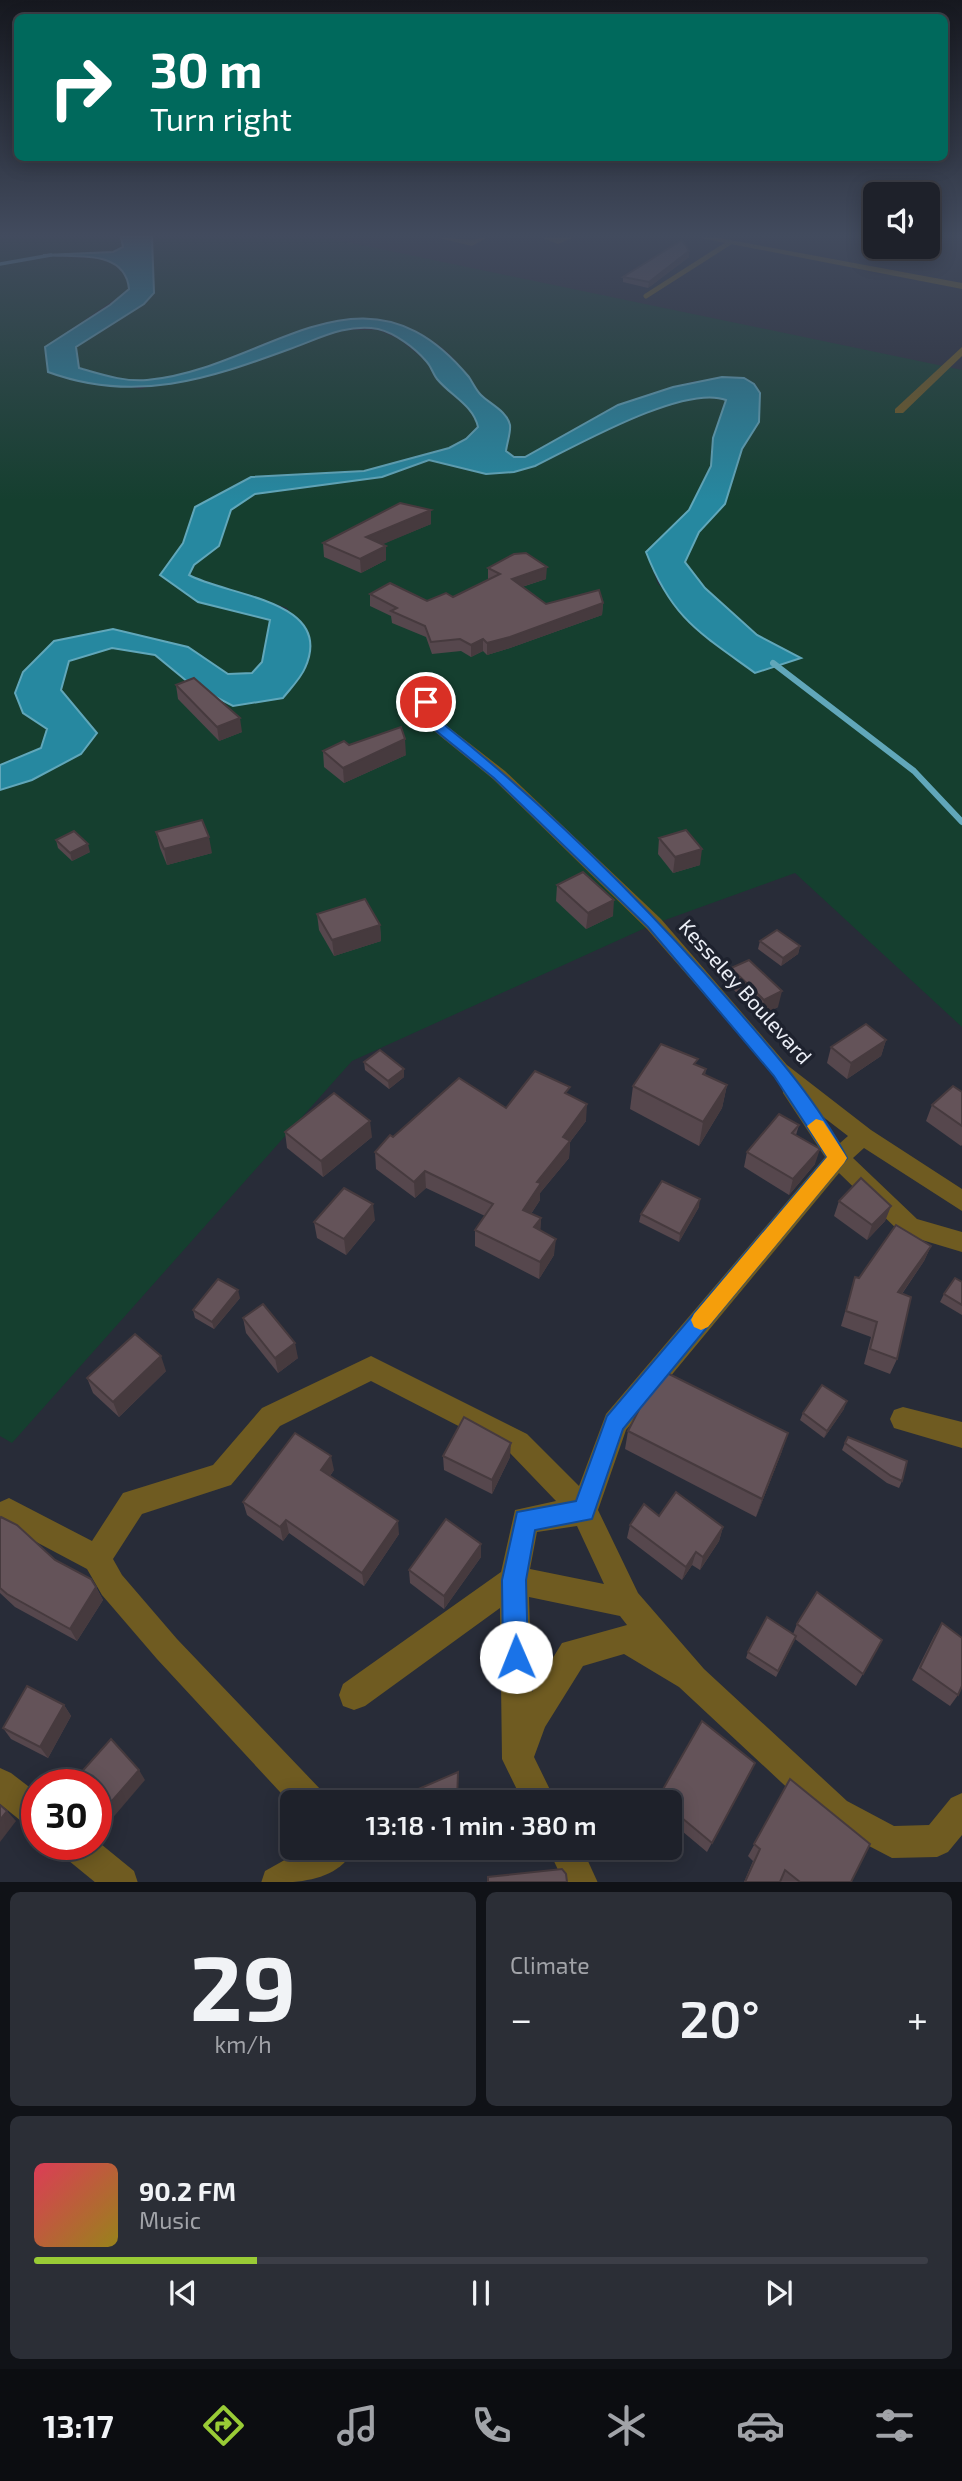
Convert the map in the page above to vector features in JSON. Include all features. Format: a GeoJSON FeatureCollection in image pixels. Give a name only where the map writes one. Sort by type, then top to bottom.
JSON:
{"type":"FeatureCollection","features":[{"type":"Feature","properties":{"kind":"street"},"geometry":{"type":"LineString","coordinates":[[899,411],[962,350]]}},
{"type":"Feature","properties":{"kind":"street","name":"Kesseley Boulevard"},"geometry":{"type":"LineString","coordinates":[[426,702],[435,724],[499,775],[654,924],[780,1071],[863,1136],[962,1201]]}},
{"type":"Feature","properties":{"kind":"street"},"geometry":{"type":"LineString","coordinates":[[780,1071],[838,1158],[910,1227],[962,1242]]}},
{"type":"Feature","properties":{"kind":"street"},"geometry":{"type":"LineString","coordinates":[[584,1511],[615,1423],[838,1158],[863,1136]]}},
{"type":"Feature","properties":{"kind":"street"},"geometry":{"type":"LineString","coordinates":[[97,1559],[133,1503],[221,1476],[271,1417],[371,1368],[518,1443],[584,1511],[628,1603],[693,1679],[836,1812],[892,1842],[937,1841],[962,1809]]}},
{"type":"Feature","properties":{"kind":"street"},"geometry":{"type":"LineString","coordinates":[[903,1419],[962,1435]]}},
{"type":"Feature","properties":{"kind":"street"},"geometry":{"type":"LineString","coordinates":[[534,1790],[518,1759],[514,1580],[525,1520],[584,1511]]}},
{"type":"Feature","properties":{"kind":"street"},"geometry":{"type":"LineString","coordinates":[[0,1517],[9,1512],[97,1559],[112,1585],[167,1649],[300,1790]]}},
{"type":"Feature","properties":{"kind":"street"},"geometry":{"type":"LineString","coordinates":[[354,1695],[514,1580],[628,1603]]}},
{"type":"Feature","properties":{"kind":"street"},"geometry":{"type":"LineString","coordinates":[[518,1759],[533,1717],[573,1654],[626,1639],[693,1679]]}},
{"type":"Feature","properties":{"kind":"street"},"geometry":{"type":"LineString","coordinates":[[0,1784],[21,1801]]}},
{"type":"Feature","properties":{"kind":"street"},"geometry":{"type":"LineString","coordinates":[[95,1860],[122,1882]]}},
{"type":"Feature","properties":{"kind":"street"},"geometry":{"type":"LineString","coordinates":[[277,1882],[316,1860]]}},
{"type":"Feature","properties":{"kind":"street"},"geometry":{"type":"LineString","coordinates":[[570,1860],[582,1882]]}},
{"type":"Feature","properties":{"kind":"green space"},"geometry":{"type":"Polygon","coordinates":[[[0,325],[77,325],[45,347],[48,371],[68,379],[141,389],[311,341],[339,330],[378,330],[399,339],[427,362],[437,379],[475,415],[478,427],[466,439],[449,448],[364,471],[251,477],[195,507],[183,543],[161,576],[239,610],[270,620],[263,662],[252,673],[228,674],[188,647],[55,641],[23,713],[47,729],[41,748],[0,765],[0,325]]]}},
{"type":"Feature","properties":{"kind":"green space"},"geometry":{"type":"Polygon","coordinates":[[[111,325],[323,325],[294,332],[185,373],[147,380],[121,379],[78,368],[76,347],[111,325]]]}},
{"type":"Feature","properties":{"kind":"green space"},"geometry":{"type":"Polygon","coordinates":[[[393,325],[745,325],[962,370],[962,1027],[795,873],[654,924],[352,1061],[12,1443],[0,1436],[0,790],[32,780],[69,661],[112,648],[155,655],[189,683],[283,698],[305,668],[310,651],[287,608],[188,575],[194,565],[219,546],[231,510],[255,494],[382,477],[429,460],[486,474],[610,429],[661,407],[715,395],[726,399],[713,438],[711,466],[689,510],[646,552],[658,584],[755,673],[800,658],[757,635],[705,588],[684,562],[699,532],[725,504],[742,449],[759,422],[760,393],[695,381],[618,405],[525,457],[514,457],[506,451],[510,427],[478,392],[457,362],[441,347],[404,327],[393,325]]]}},
{"type":"Feature","properties":{"kind":"water"},"geometry":{"type":"Polygon","coordinates":[[[79,325],[111,325],[76,347],[79,368],[129,380],[147,380],[191,371],[314,326],[397,325],[430,340],[469,377],[481,395],[502,412],[510,425],[506,451],[514,457],[525,457],[618,405],[673,387],[722,377],[744,378],[754,384],[760,393],[759,422],[742,449],[725,504],[699,532],[685,562],[705,588],[757,635],[801,658],[755,673],[703,635],[677,609],[666,594],[646,552],[689,510],[711,466],[713,438],[726,400],[707,397],[684,401],[630,419],[535,466],[514,472],[486,474],[429,460],[382,477],[255,494],[231,510],[219,546],[194,565],[189,575],[273,604],[292,614],[305,628],[310,645],[305,668],[283,698],[233,706],[189,683],[155,655],[112,648],[69,661],[61,690],[97,733],[81,754],[32,780],[0,790],[0,765],[41,748],[47,729],[23,713],[15,693],[23,672],[54,641],[113,629],[188,647],[228,674],[252,673],[262,662],[270,620],[198,602],[160,575],[183,543],[195,507],[251,477],[364,471],[449,448],[466,439],[478,427],[467,407],[437,379],[421,356],[398,337],[378,329],[344,330],[230,370],[171,384],[141,387],[80,381],[48,372],[45,347],[79,325]]]}},
{"type":"Feature","properties":{"kind":"building"},"geometry":{"type":"Polygon","coordinates":[[[400,503],[431,510],[366,537],[386,546],[360,559],[323,543],[400,503]]]}},
{"type":"Feature","properties":{"kind":"building"},"geometry":{"type":"Polygon","coordinates":[[[526,553],[547,567],[512,579],[546,604],[599,590],[603,603],[510,637],[487,643],[483,639],[471,645],[460,639],[431,642],[425,626],[391,611],[397,608],[370,594],[390,583],[427,601],[446,593],[453,597],[500,574],[488,568],[514,554],[526,553]]]}},
{"type":"Feature","properties":{"kind":"building"},"geometry":{"type":"Polygon","coordinates":[[[194,678],[240,718],[217,727],[176,685],[194,678]]]}},
{"type":"Feature","properties":{"kind":"building"},"geometry":{"type":"Polygon","coordinates":[[[401,727],[405,739],[343,768],[323,751],[344,741],[349,745],[401,727]]]}},
{"type":"Feature","properties":{"kind":"building"},"geometry":{"type":"Polygon","coordinates":[[[202,820],[209,837],[164,849],[156,832],[202,820]]]}},
{"type":"Feature","properties":{"kind":"building"},"geometry":{"type":"Polygon","coordinates":[[[686,830],[702,849],[675,857],[659,838],[686,830]]]}},
{"type":"Feature","properties":{"kind":"building"},"geometry":{"type":"Polygon","coordinates":[[[74,831],[88,844],[70,853],[56,840],[74,831]]]}},
{"type":"Feature","properties":{"kind":"building"},"geometry":{"type":"Polygon","coordinates":[[[583,872],[614,900],[588,913],[557,885],[583,872]]]}},
{"type":"Feature","properties":{"kind":"building"},"geometry":{"type":"Polygon","coordinates":[[[365,899],[380,925],[332,940],[317,914],[365,899]]]}},
{"type":"Feature","properties":{"kind":"building"},"geometry":{"type":"Polygon","coordinates":[[[777,930],[800,946],[783,958],[760,941],[777,930]]]}},
{"type":"Feature","properties":{"kind":"building"},"geometry":{"type":"Polygon","coordinates":[[[749,960],[782,991],[764,1000],[731,968],[749,960]]]}},
{"type":"Feature","properties":{"kind":"building"},"geometry":{"type":"Polygon","coordinates":[[[866,1024],[886,1040],[851,1063],[831,1047],[866,1024]]]}},
{"type":"Feature","properties":{"kind":"building"},"geometry":{"type":"Polygon","coordinates":[[[661,1044],[698,1059],[694,1064],[706,1069],[703,1074],[727,1085],[703,1122],[633,1086],[661,1044]]]}},
{"type":"Feature","properties":{"kind":"building"},"geometry":{"type":"Polygon","coordinates":[[[380,1050],[404,1069],[388,1081],[364,1062],[380,1050]]]}},
{"type":"Feature","properties":{"kind":"building"},"geometry":{"type":"Polygon","coordinates":[[[535,1071],[570,1087],[565,1093],[587,1104],[563,1137],[570,1141],[537,1182],[541,1183],[523,1210],[541,1218],[534,1227],[556,1239],[540,1262],[475,1230],[493,1204],[425,1171],[414,1182],[375,1152],[390,1135],[393,1137],[459,1078],[506,1108],[535,1071]]]}},
{"type":"Feature","properties":{"kind":"building"},"geometry":{"type":"Polygon","coordinates":[[[953,1086],[962,1092],[962,1126],[932,1105],[953,1086]]]}},
{"type":"Feature","properties":{"kind":"building"},"geometry":{"type":"Polygon","coordinates":[[[334,1093],[370,1121],[321,1161],[285,1132],[334,1093]]]}},
{"type":"Feature","properties":{"kind":"building"},"geometry":{"type":"Polygon","coordinates":[[[779,1114],[799,1125],[792,1133],[820,1149],[793,1179],[747,1152],[779,1114]]]}},
{"type":"Feature","properties":{"kind":"building"},"geometry":{"type":"Polygon","coordinates":[[[861,1178],[891,1206],[872,1225],[839,1201],[861,1178]]]}},
{"type":"Feature","properties":{"kind":"building"},"geometry":{"type":"Polygon","coordinates":[[[662,1181],[700,1199],[680,1234],[641,1214],[662,1181]]]}},
{"type":"Feature","properties":{"kind":"building"},"geometry":{"type":"Polygon","coordinates":[[[344,1188],[373,1204],[344,1239],[314,1222],[344,1188]]]}},
{"type":"Feature","properties":{"kind":"building"},"geometry":{"type":"Polygon","coordinates":[[[896,1225],[931,1246],[898,1292],[911,1297],[897,1359],[870,1349],[877,1322],[846,1311],[855,1277],[859,1278],[896,1225]]]}},
{"type":"Feature","properties":{"kind":"building"},"geometry":{"type":"Polygon","coordinates":[[[955,1278],[962,1282],[962,1305],[944,1294],[955,1278]]]}},
{"type":"Feature","properties":{"kind":"building"},"geometry":{"type":"Polygon","coordinates":[[[218,1279],[238,1290],[212,1322],[193,1310],[218,1279]]]}},
{"type":"Feature","properties":{"kind":"building"},"geometry":{"type":"Polygon","coordinates":[[[263,1304],[295,1343],[275,1358],[243,1318],[263,1304]]]}},
{"type":"Feature","properties":{"kind":"building"},"geometry":{"type":"Polygon","coordinates":[[[135,1334],[161,1356],[113,1402],[87,1378],[135,1334]]]}},
{"type":"Feature","properties":{"kind":"building"},"geometry":{"type":"Polygon","coordinates":[[[665,1372],[788,1433],[762,1499],[628,1431],[647,1394],[665,1372]]]}},
{"type":"Feature","properties":{"kind":"building"},"geometry":{"type":"Polygon","coordinates":[[[822,1385],[847,1401],[827,1431],[803,1413],[822,1385]]]}},
{"type":"Feature","properties":{"kind":"building"},"geometry":{"type":"Polygon","coordinates":[[[464,1417],[511,1443],[492,1480],[443,1456],[464,1417]]]}},
{"type":"Feature","properties":{"kind":"building"},"geometry":{"type":"Polygon","coordinates":[[[295,1433],[331,1456],[321,1470],[398,1521],[362,1573],[286,1520],[280,1527],[243,1502],[295,1433]]]}},
{"type":"Feature","properties":{"kind":"building"},"geometry":{"type":"Polygon","coordinates":[[[848,1437],[907,1461],[902,1481],[845,1443],[848,1437]]]}},
{"type":"Feature","properties":{"kind":"building"},"geometry":{"type":"Polygon","coordinates":[[[676,1492],[723,1527],[703,1557],[696,1552],[686,1567],[630,1525],[644,1504],[659,1516],[676,1492]]]}},
{"type":"Feature","properties":{"kind":"building"},"geometry":{"type":"Polygon","coordinates":[[[1,1517],[17,1525],[55,1560],[91,1579],[96,1587],[70,1629],[0,1588],[1,1517]]]}},
{"type":"Feature","properties":{"kind":"building"},"geometry":{"type":"Polygon","coordinates":[[[446,1519],[481,1544],[444,1596],[409,1570],[446,1519]]]}},
{"type":"Feature","properties":{"kind":"building"},"geometry":{"type":"Polygon","coordinates":[[[817,1592],[882,1640],[863,1674],[797,1624],[817,1592]]]}},
{"type":"Feature","properties":{"kind":"building"},"geometry":{"type":"Polygon","coordinates":[[[767,1617],[796,1636],[778,1671],[748,1652],[767,1617]]]}},
{"type":"Feature","properties":{"kind":"building"},"geometry":{"type":"Polygon","coordinates":[[[942,1623],[962,1638],[962,1686],[958,1695],[920,1668],[942,1623]]]}},
{"type":"Feature","properties":{"kind":"building"},"geometry":{"type":"Polygon","coordinates":[[[27,1686],[64,1705],[40,1747],[3,1728],[27,1686]]]}},
{"type":"Feature","properties":{"kind":"building"},"geometry":{"type":"Polygon","coordinates":[[[702,1721],[755,1763],[712,1843],[682,1818],[682,1790],[663,1790],[702,1721]]]}},
{"type":"Feature","properties":{"kind":"building"},"geometry":{"type":"Polygon","coordinates":[[[111,1739],[139,1770],[112,1801],[112,1769],[84,1769],[111,1739]]]}},
{"type":"Feature","properties":{"kind":"building"},"geometry":{"type":"Polygon","coordinates":[[[458,1772],[457,1790],[416,1790],[458,1772]]]}},
{"type":"Feature","properties":{"kind":"building"},"geometry":{"type":"Polygon","coordinates":[[[790,1779],[870,1844],[851,1882],[800,1882],[785,1870],[780,1882],[745,1882],[760,1849],[754,1844],[790,1779]]]}},
{"type":"Feature","properties":{"kind":"building"},"geometry":{"type":"Polygon","coordinates":[[[0,1805],[7,1811],[0,1820],[0,1805]]]}},
{"type":"Feature","properties":{"kind":"building"},"geometry":{"type":"Polygon","coordinates":[[[562,1869],[567,1882],[488,1882],[488,1877],[562,1869]]]}},
{"type":"Feature","properties":{"kind":"waterway"},"geometry":{"type":"LineString","coordinates":[[773,663],[914,771],[962,822]]}},
{"type":"Feature","properties":{"kind":"slow traffic"},"geometry":{"type":"LineString","coordinates":[[701,1320],[838,1158],[816,1126]]}},
{"type":"Feature","properties":{"kind":"route"},"geometry":{"type":"LineString","coordinates":[[426,702],[435,724],[499,775],[654,924],[780,1071],[838,1158],[615,1423],[584,1511],[525,1520],[514,1580],[516,1657]]}}]}
